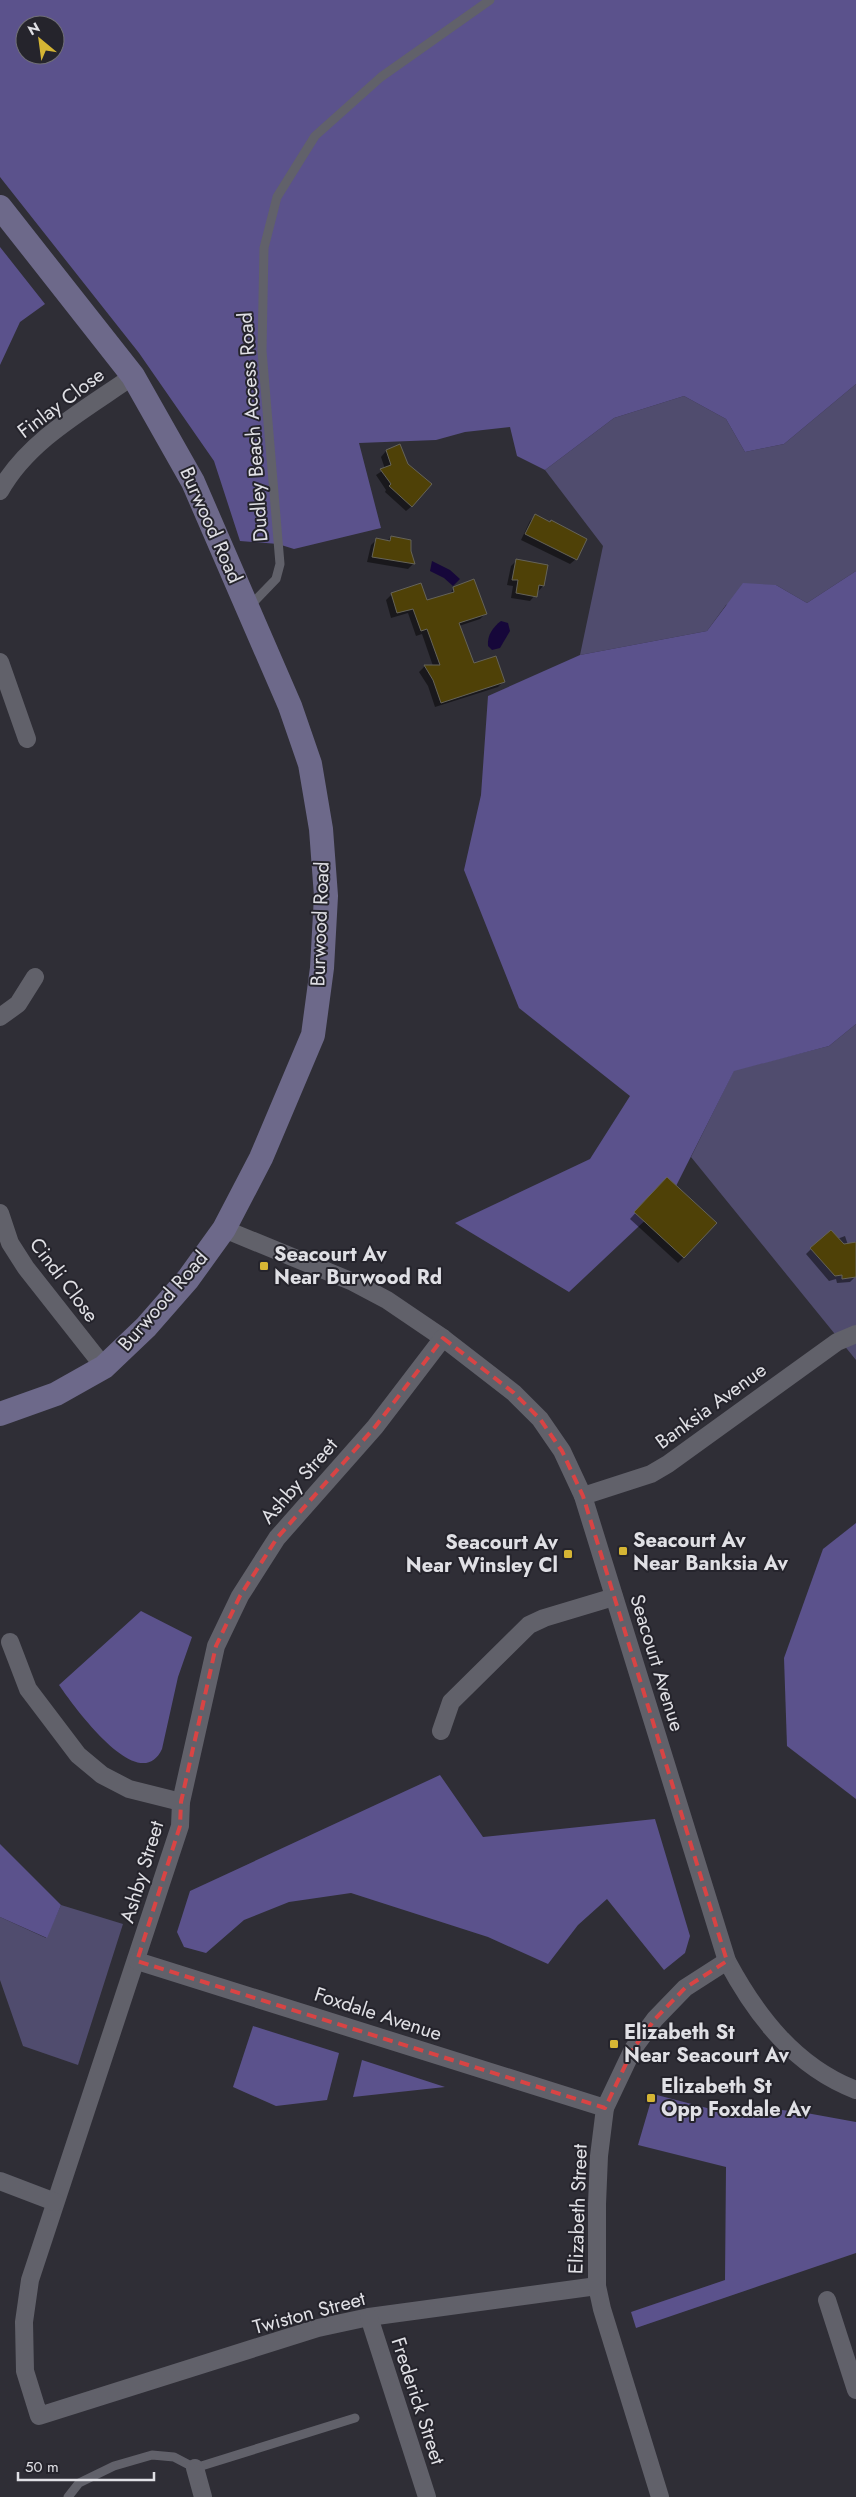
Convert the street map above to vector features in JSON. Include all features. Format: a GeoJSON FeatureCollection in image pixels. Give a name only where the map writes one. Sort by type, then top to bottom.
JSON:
{"type":"FeatureCollection","features":[{"type":"Feature","properties":{"kind":"main road","name":"Burwood Road"},"geometry":{"type":"LineString","coordinates":[[0,208],[133,376],[193,482],[290,706],[310,764],[321,829],[326,896],[322,968],[313,1035],[291,1092],[224,1229],[188,1280],[146,1327],[104,1367],[56,1394],[0,1414]]}},
{"type":"Feature","properties":{"kind":"street","name":"Finlay Close"},"geometry":{"type":"LineString","coordinates":[[0,491],[8,477],[34,447],[133,376]]}},
{"type":"Feature","properties":{"kind":"street"},"geometry":{"type":"LineString","coordinates":[[0,662],[27,740]]}},
{"type":"Feature","properties":{"kind":"street"},"geometry":{"type":"LineString","coordinates":[[0,1017],[18,1004],[35,977]]}},
{"type":"Feature","properties":{"kind":"street","name":"Cindi Close"},"geometry":{"type":"LineString","coordinates":[[0,1213],[10,1243],[26,1268],[104,1367]]}},
{"type":"Feature","properties":{"kind":"street","name":"Seacourt Avenue"},"geometry":{"type":"LineString","coordinates":[[224,1229],[354,1282],[387,1300],[443,1338],[514,1393],[540,1419],[562,1451],[583,1496],[728,1961],[742,1990],[765,2022],[797,2055],[837,2082],[856,2090]]}},
{"type":"Feature","properties":{"kind":"street","name":"Banksia Avenue"},"geometry":{"type":"LineString","coordinates":[[583,1496],[651,1474],[668,1464],[837,1342],[856,1334]]}},
{"type":"Feature","properties":{"kind":"street","name":"Ashby Street"},"geometry":{"type":"LineString","coordinates":[[39,2416],[25,2371],[24,2322],[30,2280],[138,1961],[180,1826],[181,1802],[216,1646],[240,1596],[277,1538],[375,1427],[443,1338]]}},
{"type":"Feature","properties":{"kind":"street"},"geometry":{"type":"LineString","coordinates":[[441,1731],[452,1702],[530,1625],[544,1618],[614,1597]]}},
{"type":"Feature","properties":{"kind":"street"},"geometry":{"type":"LineString","coordinates":[[10,1642],[28,1689],[78,1755],[102,1775],[129,1789],[181,1802]]}},
{"type":"Feature","properties":{"kind":"street","name":"Foxdale Avenue"},"geometry":{"type":"LineString","coordinates":[[138,1961],[605,2108]]}},
{"type":"Feature","properties":{"kind":"street","name":"Elizabeth Street"},"geometry":{"type":"LineString","coordinates":[[660,2497],[602,2309],[597,2286],[599,2156],[605,2108],[633,2048],[655,2019],[685,1988],[728,1961]]}},
{"type":"Feature","properties":{"kind":"street"},"geometry":{"type":"LineString","coordinates":[[0,2181],[56,2202]]}},
{"type":"Feature","properties":{"kind":"street","name":"Twiston Street"},"geometry":{"type":"LineString","coordinates":[[39,2416],[318,2328],[369,2317],[597,2286]]}},
{"type":"Feature","properties":{"kind":"street"},"geometry":{"type":"LineString","coordinates":[[827,2300],[856,2390]]}},
{"type":"Feature","properties":{"kind":"street","name":"Frederick Street"},"geometry":{"type":"LineString","coordinates":[[369,2317],[427,2497]]}},
{"type":"Feature","properties":{"kind":"street"},"geometry":{"type":"LineString","coordinates":[[194,2468],[203,2497]]}},
{"type":"Feature","properties":{"kind":"lane","name":"Dudley Beach Access Road"},"geometry":{"type":"LineString","coordinates":[[248,608],[276,579],[280,564],[262,352],[264,248],[277,197],[315,136],[381,77],[490,0]]}},
{"type":"Feature","properties":{"kind":"lane"},"geometry":{"type":"LineString","coordinates":[[68,2497],[79,2483],[114,2466],[152,2455],[174,2456],[194,2468],[355,2418]]}},
{"type":"Feature","properties":{"kind":"highlighted area"},"geometry":{"type":"Polygon","coordinates":[[[443,1338],[514,1393],[540,1419],[562,1451],[583,1496],[727,1961],[685,1988],[655,2019],[633,2049],[605,2108],[137,1961],[180,1826],[181,1802],[216,1646],[240,1596],[277,1538],[375,1427],[443,1338]]]}},
{"type":"Feature","properties":{"kind":"shaded area"},"geometry":{"type":"Polygon","coordinates":[[[0,0],[856,0],[856,384],[784,444],[745,452],[726,419],[684,396],[614,418],[545,470],[517,456],[510,427],[465,432],[436,440],[359,443],[381,528],[294,549],[278,544],[240,541],[214,461],[139,353],[0,177],[0,0]]]}},
{"type":"Feature","properties":{"kind":"shaded area"},"geometry":{"type":"Polygon","coordinates":[[[0,247],[45,304],[20,322],[0,365],[0,247]]]}},
{"type":"Feature","properties":{"kind":"shaded area"},"geometry":{"type":"Polygon","coordinates":[[[856,384],[856,571],[807,603],[776,585],[726,605],[707,631],[580,655],[603,546],[545,470],[614,418],[684,396],[726,419],[745,452],[784,444],[856,384]]]}},
{"type":"Feature","properties":{"kind":"shaded area"},"geometry":{"type":"Polygon","coordinates":[[[432,561],[450,570],[460,579],[453,586],[444,578],[430,571],[432,561]]]}},
{"type":"Feature","properties":{"kind":"shaded area"},"geometry":{"type":"Polygon","coordinates":[[[856,571],[856,1024],[829,1046],[734,1071],[671,1196],[569,1292],[455,1223],[590,1159],[630,1096],[519,1008],[464,870],[481,795],[488,696],[580,655],[707,631],[743,583],[776,585],[807,603],[856,571]]]}},
{"type":"Feature","properties":{"kind":"shaded area"},"geometry":{"type":"Polygon","coordinates":[[[501,621],[508,623],[510,631],[500,648],[492,650],[488,646],[488,638],[501,621]]]}},
{"type":"Feature","properties":{"kind":"shaded area"},"geometry":{"type":"Polygon","coordinates":[[[856,1024],[856,1360],[691,1157],[734,1070],[829,1046],[856,1024]]]}},
{"type":"Feature","properties":{"kind":"shaded area"},"geometry":{"type":"Polygon","coordinates":[[[856,1523],[856,1799],[787,1746],[784,1658],[823,1549],[856,1523]]]}},
{"type":"Feature","properties":{"kind":"shaded area"},"geometry":{"type":"Polygon","coordinates":[[[141,1611],[192,1637],[178,1677],[162,1749],[152,1761],[138,1762],[123,1756],[107,1743],[59,1685],[141,1611]]]}},
{"type":"Feature","properties":{"kind":"shaded area"},"geometry":{"type":"Polygon","coordinates":[[[440,1775],[483,1837],[655,1819],[690,1936],[685,1953],[664,1970],[607,1899],[578,1925],[548,1964],[488,1937],[351,1893],[289,1902],[244,1920],[206,1953],[184,1947],[177,1932],[190,1891],[440,1775]]]}},
{"type":"Feature","properties":{"kind":"shaded area"},"geometry":{"type":"Polygon","coordinates":[[[0,1844],[61,1905],[47,1938],[0,1917],[0,1844]]]}},
{"type":"Feature","properties":{"kind":"shaded area"},"geometry":{"type":"Polygon","coordinates":[[[61,1905],[123,1924],[78,2065],[23,2046],[0,1980],[0,1917],[46,1938],[61,1905]]]}},
{"type":"Feature","properties":{"kind":"shaded area"},"geometry":{"type":"Polygon","coordinates":[[[253,2026],[339,2053],[327,2100],[276,2106],[233,2087],[253,2026]]]}},
{"type":"Feature","properties":{"kind":"shaded area"},"geometry":{"type":"Polygon","coordinates":[[[362,2060],[445,2087],[353,2097],[362,2060]]]}},
{"type":"Feature","properties":{"kind":"shaded area"},"geometry":{"type":"Polygon","coordinates":[[[653,2094],[734,2115],[744,2106],[801,2112],[856,2122],[856,2253],[636,2328],[631,2312],[725,2280],[726,2167],[638,2145],[653,2094]]]}},
{"type":"Feature","properties":{"kind":"building"},"geometry":{"type":"Polygon","coordinates":[[[400,444],[408,464],[432,484],[412,507],[389,486],[391,484],[380,469],[391,465],[386,450],[400,444]]]}},
{"type":"Feature","properties":{"kind":"building"},"geometry":{"type":"Polygon","coordinates":[[[535,514],[550,522],[551,520],[587,539],[577,560],[525,534],[535,514]]]}},
{"type":"Feature","properties":{"kind":"building"},"geometry":{"type":"Polygon","coordinates":[[[391,536],[411,540],[411,551],[415,564],[372,557],[376,538],[390,541],[391,536]]]}},
{"type":"Feature","properties":{"kind":"building"},"geometry":{"type":"Polygon","coordinates":[[[516,559],[548,565],[544,586],[539,585],[537,597],[516,593],[518,580],[512,580],[516,559]]]}},
{"type":"Feature","properties":{"kind":"building"},"geometry":{"type":"Polygon","coordinates":[[[474,579],[487,614],[459,623],[474,663],[496,656],[505,682],[441,703],[433,680],[424,665],[440,665],[427,629],[421,631],[413,609],[397,613],[391,593],[421,583],[427,600],[454,592],[453,587],[474,579]]]}},
{"type":"Feature","properties":{"kind":"building"},"geometry":{"type":"Polygon","coordinates":[[[667,1177],[717,1223],[684,1258],[634,1212],[667,1177]]]}},
{"type":"Feature","properties":{"kind":"building"},"geometry":{"type":"Polygon","coordinates":[[[831,1230],[844,1244],[856,1242],[856,1277],[842,1279],[842,1275],[835,1276],[810,1248],[831,1230]]]}},
{"type":"Feature","properties":{"kind":"place","name":"Seacourt Av Near Burwood Rd"},"geometry":{"type":"Point","coordinates":[264,1266]}},
{"type":"Feature","properties":{"kind":"place","name":"Seacourt Av Near Banksia Av"},"geometry":{"type":"Point","coordinates":[623,1551]}},
{"type":"Feature","properties":{"kind":"place","name":"Seacourt Av Near Winsley Cl"},"geometry":{"type":"Point","coordinates":[568,1554]}},
{"type":"Feature","properties":{"kind":"place","name":"Elizabeth St Near Seacourt Av"},"geometry":{"type":"Point","coordinates":[614,2044]}},
{"type":"Feature","properties":{"kind":"place","name":"Elizabeth St Opp Foxdale Av"},"geometry":{"type":"Point","coordinates":[651,2098]}}]}
